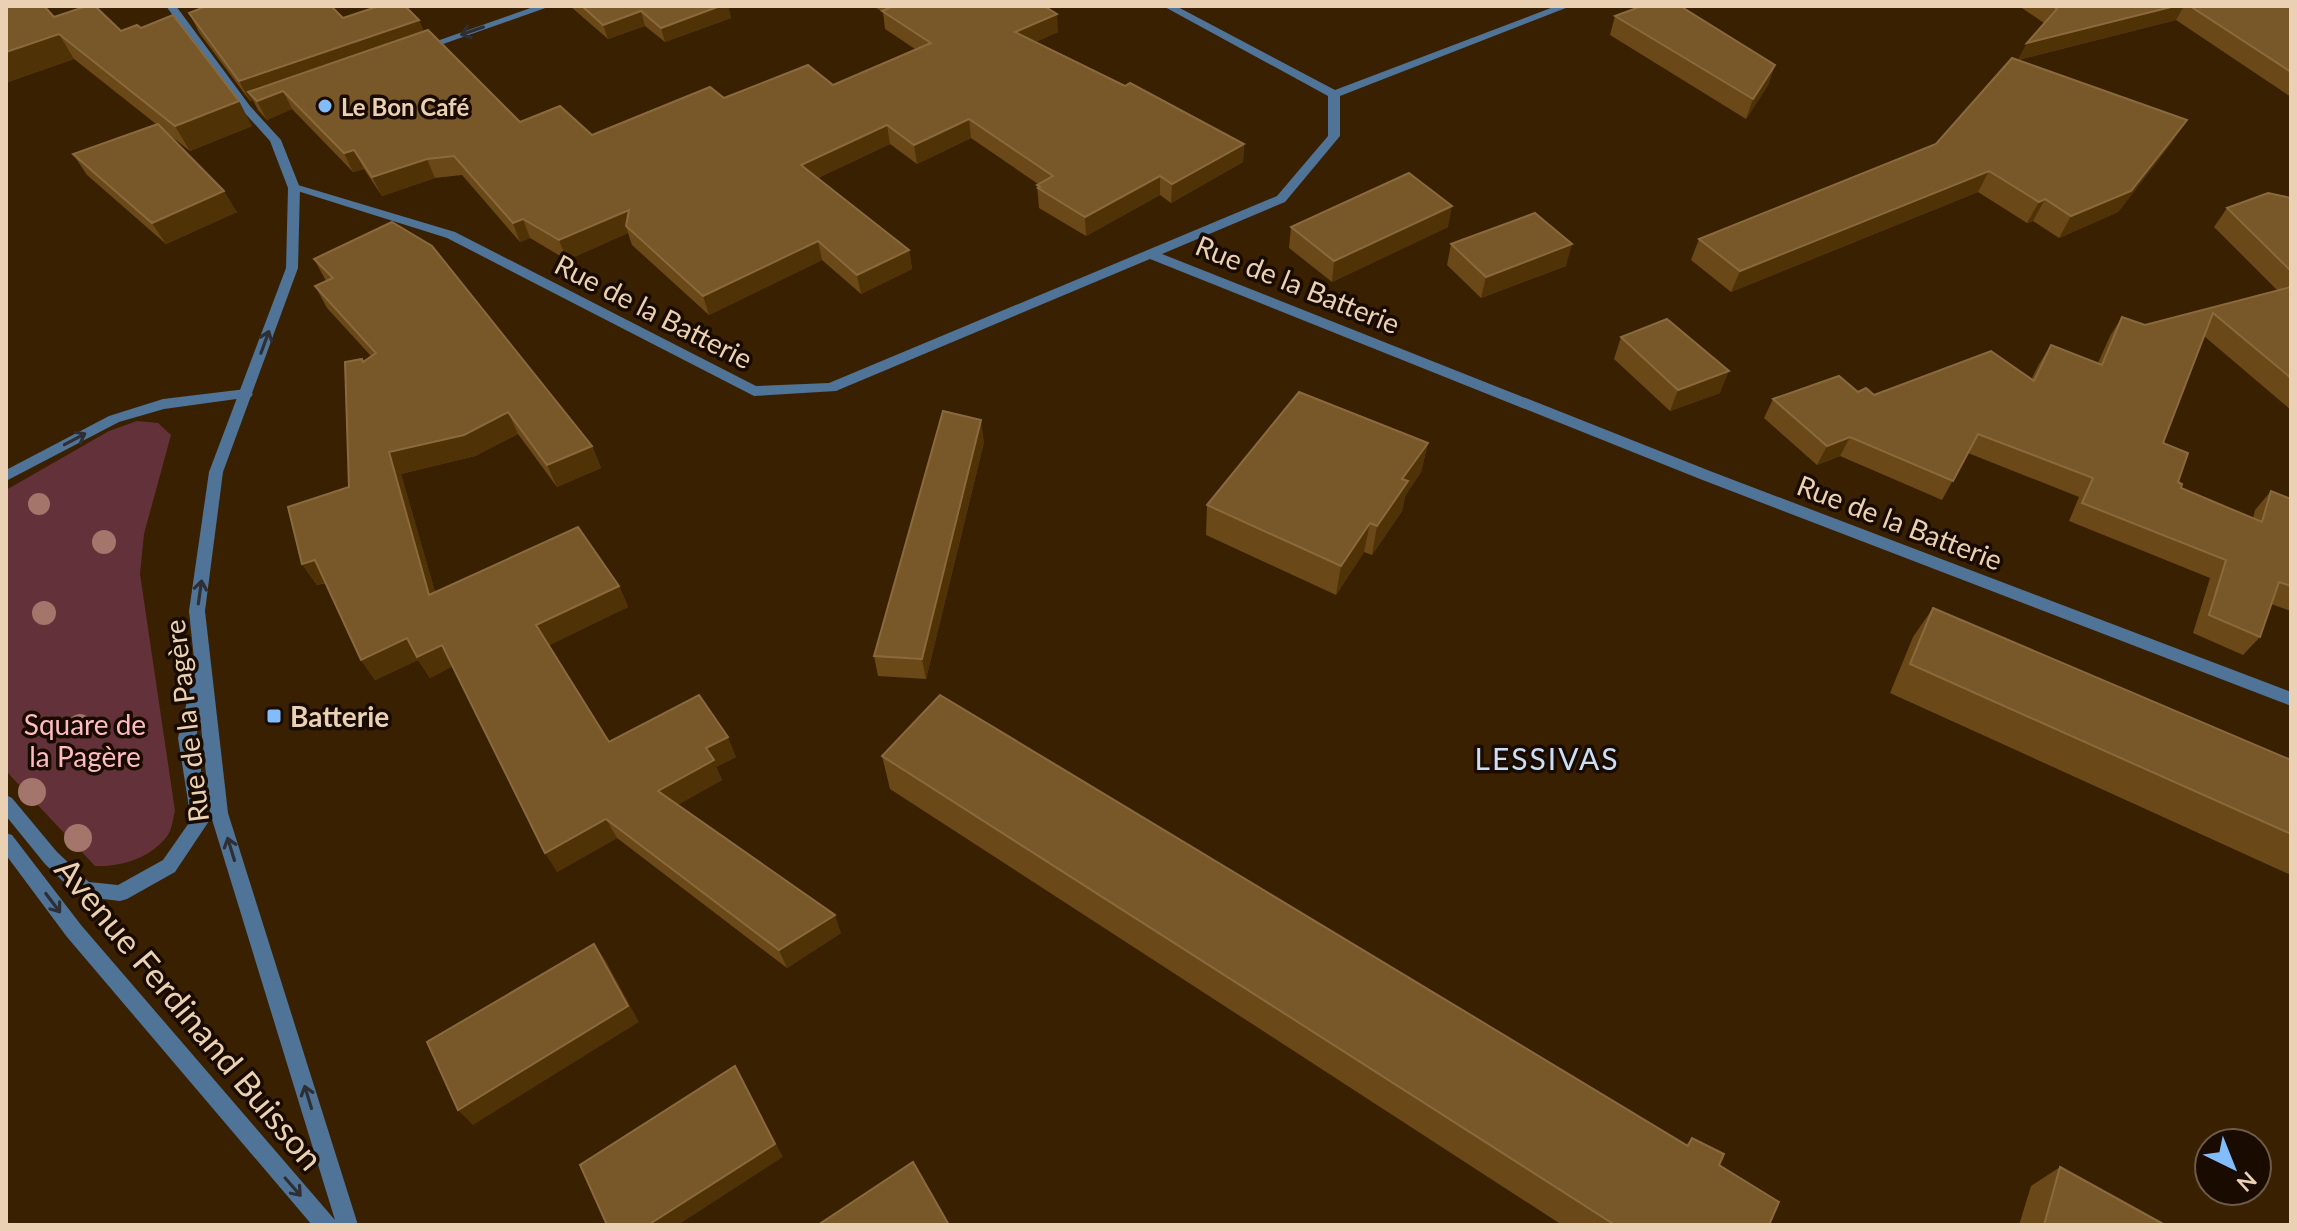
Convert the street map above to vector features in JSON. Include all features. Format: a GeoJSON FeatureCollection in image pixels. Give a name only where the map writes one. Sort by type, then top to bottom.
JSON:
{"type":"FeatureCollection","features":[{"type":"Feature","properties":{"kind":"street","name":"Rue de la Pagère"},"geometry":{"type":"LineString","coordinates":[[171,6],[253,106],[275,140],[294,188],[292,268],[216,472],[197,611],[219,813],[347,1225]]}},
{"type":"Feature","properties":{"kind":"street"},"geometry":{"type":"LineString","coordinates":[[411,52],[546,6]]}},
{"type":"Feature","properties":{"kind":"street"},"geometry":{"type":"LineString","coordinates":[[1168,6],[1334,94],[1566,6]]}},
{"type":"Feature","properties":{"kind":"street"},"geometry":{"type":"LineString","coordinates":[[1153,255],[1281,199],[1334,136],[1334,94]]}},
{"type":"Feature","properties":{"kind":"street","name":"Rue de la Batterie"},"geometry":{"type":"LineString","coordinates":[[294,188],[451,235],[754,391],[831,388],[1153,255],[1705,475],[2291,699]]}},
{"type":"Feature","properties":{"kind":"street"},"geometry":{"type":"LineString","coordinates":[[6,476],[114,419],[163,404],[246,394]]}},
{"type":"Feature","properties":{"kind":"street"},"geometry":{"type":"LineString","coordinates":[[6,803],[51,858],[85,890],[120,893],[169,866],[200,821],[187,738],[204,659]]}},
{"type":"Feature","properties":{"kind":"street","name":"Avenue Ferdinand Buisson"},"geometry":{"type":"LineString","coordinates":[[6,841],[74,931],[326,1225]]}},
{"type":"Feature","properties":{"kind":"green space","name":"Square de la Pagère"},"geometry":{"type":"Polygon","coordinates":[[[137,421],[158,423],[171,435],[144,534],[140,574],[175,811],[168,835],[153,850],[125,863],[95,866],[6,771],[6,490],[109,431],[137,421]]]}},
{"type":"Feature","properties":{"kind":"building"},"geometry":{"type":"Polygon","coordinates":[[[6,6],[44,6],[54,17],[95,6],[121,31],[137,25],[141,28],[173,15],[239,101],[175,126],[59,34],[6,52],[6,6]]]}},
{"type":"Feature","properties":{"kind":"building"},"geometry":{"type":"Polygon","coordinates":[[[207,6],[331,6],[343,18],[379,6],[405,6],[419,20],[239,81],[189,13],[207,6]]]}},
{"type":"Feature","properties":{"kind":"building"},"geometry":{"type":"Polygon","coordinates":[[[582,6],[720,6],[661,28],[641,11],[603,25],[582,6]]]}},
{"type":"Feature","properties":{"kind":"building"},"geometry":{"type":"Polygon","coordinates":[[[894,6],[1044,6],[1057,14],[1015,32],[1125,86],[1130,83],[1244,144],[1172,184],[1160,176],[1085,217],[1038,188],[1037,185],[1053,176],[969,119],[914,145],[887,125],[801,165],[909,250],[857,275],[818,241],[703,296],[626,226],[629,210],[559,240],[523,219],[513,223],[454,156],[427,159],[372,177],[354,150],[344,153],[283,91],[257,101],[248,92],[428,30],[520,122],[560,106],[592,135],[710,87],[724,98],[808,65],[833,85],[931,43],[882,11],[894,6]]]}},
{"type":"Feature","properties":{"kind":"building"},"geometry":{"type":"Polygon","coordinates":[[[1642,6],[1680,6],[1775,65],[1753,99],[1615,16],[1642,6]]]}},
{"type":"Feature","properties":{"kind":"building"},"geometry":{"type":"Polygon","coordinates":[[[2053,6],[2175,6],[2027,43],[2057,9],[2053,6]]]}},
{"type":"Feature","properties":{"kind":"building"},"geometry":{"type":"Polygon","coordinates":[[[2190,6],[2291,6],[2291,72],[2190,6]]]}},
{"type":"Feature","properties":{"kind":"building"},"geometry":{"type":"Polygon","coordinates":[[[2012,58],[2187,120],[2131,191],[2071,216],[2045,199],[2039,202],[1989,171],[1740,271],[1699,239],[1936,144],[2012,58]]]}},
{"type":"Feature","properties":{"kind":"building"},"geometry":{"type":"Polygon","coordinates":[[[158,124],[224,191],[152,223],[73,154],[158,124]]]}},
{"type":"Feature","properties":{"kind":"building"},"geometry":{"type":"Polygon","coordinates":[[[1409,173],[1452,206],[1334,261],[1291,227],[1409,173]]]}},
{"type":"Feature","properties":{"kind":"building"},"geometry":{"type":"Polygon","coordinates":[[[2268,193],[2291,198],[2291,271],[2227,208],[2268,193]]]}},
{"type":"Feature","properties":{"kind":"building"},"geometry":{"type":"Polygon","coordinates":[[[1535,213],[1572,244],[1486,277],[1451,244],[1535,213]]]}},
{"type":"Feature","properties":{"kind":"building"},"geometry":{"type":"Polygon","coordinates":[[[392,222],[432,246],[592,446],[547,465],[508,412],[464,435],[389,452],[429,595],[578,527],[619,586],[536,625],[609,742],[699,695],[728,737],[706,748],[714,760],[658,791],[835,915],[779,950],[606,819],[545,853],[442,645],[417,657],[407,638],[361,660],[315,560],[302,564],[288,507],[349,487],[345,362],[362,359],[363,362],[376,353],[315,286],[333,278],[314,259],[392,222]]]}},
{"type":"Feature","properties":{"kind":"building"},"geometry":{"type":"Polygon","coordinates":[[[2291,287],[2291,378],[2213,313],[2163,443],[2188,453],[2178,482],[2182,484],[2181,488],[2262,522],[2271,491],[2291,499],[2291,586],[2279,582],[2260,637],[2209,615],[2226,560],[2082,503],[2093,478],[1978,434],[1953,481],[1850,437],[1827,446],[1773,399],[1839,376],[1858,392],[1866,388],[1874,395],[1991,351],[2034,381],[2051,345],[2102,365],[2122,317],[2145,325],[2291,287]]]}},
{"type":"Feature","properties":{"kind":"building"},"geometry":{"type":"Polygon","coordinates":[[[1667,319],[1729,371],[1678,390],[1621,337],[1667,319]]]}},
{"type":"Feature","properties":{"kind":"building"},"geometry":{"type":"Polygon","coordinates":[[[1299,392],[1428,443],[1402,479],[1408,481],[1377,526],[1370,523],[1341,566],[1207,505],[1299,392]]]}},
{"type":"Feature","properties":{"kind":"building"},"geometry":{"type":"Polygon","coordinates":[[[943,411],[981,420],[922,659],[874,656],[943,411]]]}},
{"type":"Feature","properties":{"kind":"building"},"geometry":{"type":"Polygon","coordinates":[[[1933,608],[2291,760],[2291,834],[1910,664],[1933,608]]]}},
{"type":"Feature","properties":{"kind":"building"},"geometry":{"type":"Polygon","coordinates":[[[940,695],[1688,1146],[1692,1138],[1724,1154],[1719,1165],[1779,1202],[1769,1225],[1615,1225],[882,756],[940,695]]]}},
{"type":"Feature","properties":{"kind":"building"},"geometry":{"type":"Polygon","coordinates":[[[594,944],[628,1006],[458,1110],[427,1042],[594,944]]]}},
{"type":"Feature","properties":{"kind":"building"},"geometry":{"type":"Polygon","coordinates":[[[735,1066],[775,1144],[648,1225],[607,1225],[580,1165],[735,1066]]]}},
{"type":"Feature","properties":{"kind":"building"},"geometry":{"type":"Polygon","coordinates":[[[913,1162],[949,1225],[818,1225],[913,1162]]]}},
{"type":"Feature","properties":{"kind":"building"},"geometry":{"type":"Polygon","coordinates":[[[2060,1167],[2165,1225],[2044,1225],[2060,1167]]]}},
{"type":"Feature","properties":{"kind":"place","name":"Le Bon Café"},"geometry":{"type":"Point","coordinates":[325,106]}},
{"type":"Feature","properties":{"kind":"place","name":"Batterie"},"geometry":{"type":"Point","coordinates":[274,716]}},
{"type":"Feature","properties":{"kind":"district","name":"LESSIVAS"},"geometry":{"type":"Point","coordinates":[1547,758]}}]}
